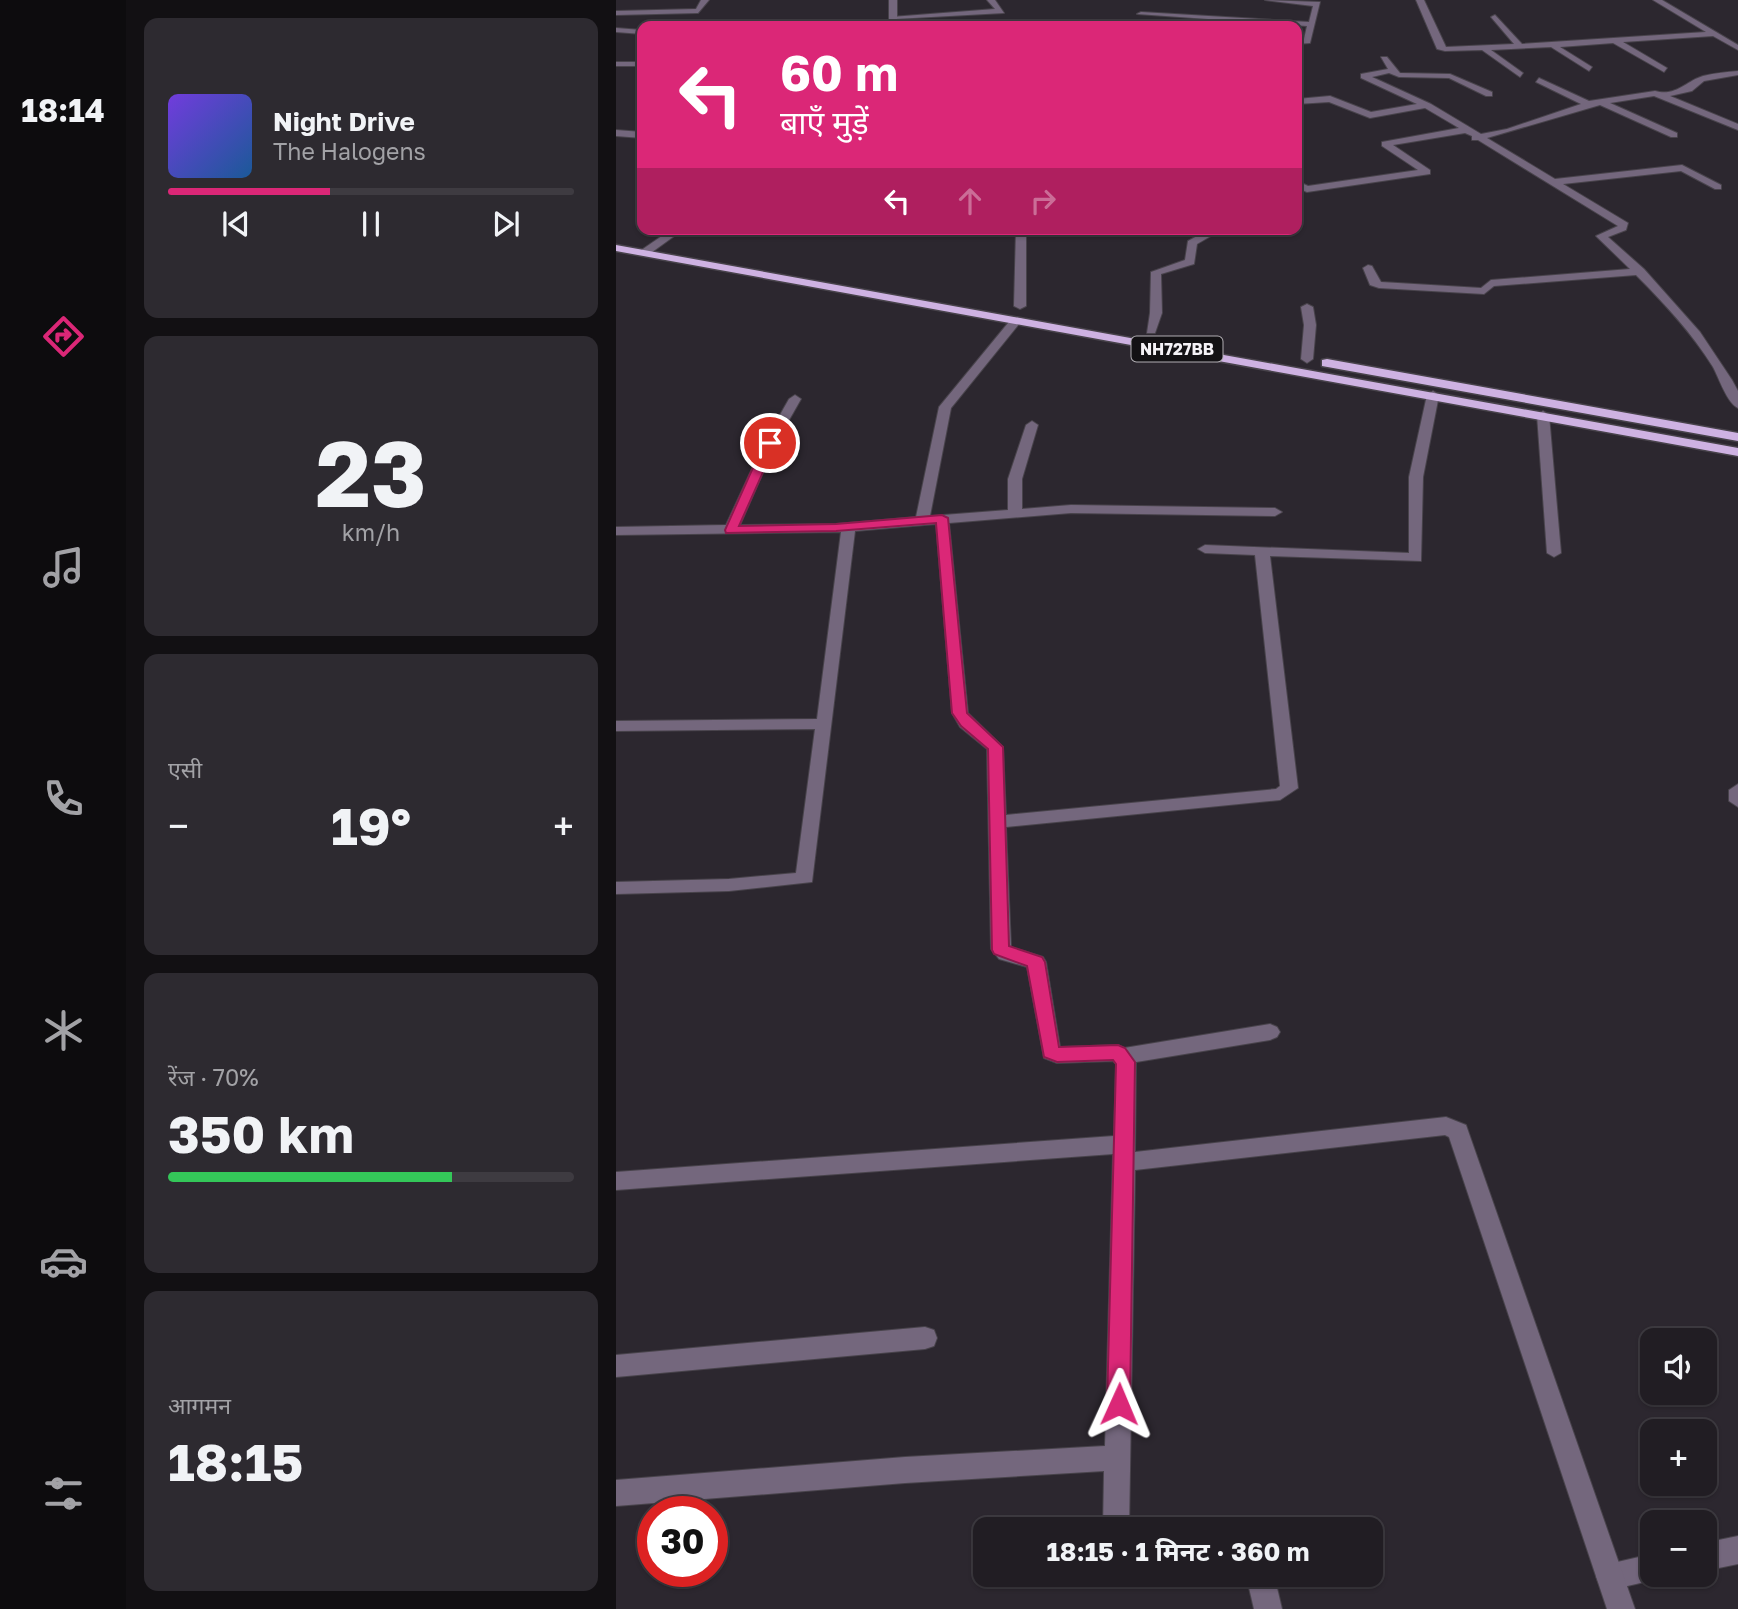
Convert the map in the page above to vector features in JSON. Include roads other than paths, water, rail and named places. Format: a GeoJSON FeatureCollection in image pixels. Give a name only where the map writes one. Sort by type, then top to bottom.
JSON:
{"type":"FeatureCollection","features":[{"type":"Feature","properties":{"kind":"highway"},"geometry":{"type":"LineString","coordinates":[[616,235],[939,292]]}},
{"type":"Feature","properties":{"kind":"highway","name":"NH727BB"},"geometry":{"type":"LineString","coordinates":[[616,247],[1019,309],[1433,395],[1738,452]]}},
{"type":"Feature","properties":{"kind":"highway","name":"NH727BB"},"geometry":{"type":"LineString","coordinates":[[1203,340],[1738,437]]}},
{"type":"Feature","properties":{"kind":"street"},"geometry":{"type":"LineString","coordinates":[[616,13],[698,11],[705,0]]}},
{"type":"Feature","properties":{"kind":"street"},"geometry":{"type":"LineString","coordinates":[[892,0],[894,21]]}},
{"type":"Feature","properties":{"kind":"street"},"geometry":{"type":"LineString","coordinates":[[895,17],[1001,11],[991,0]]}},
{"type":"Feature","properties":{"kind":"street"},"geometry":{"type":"LineString","coordinates":[[1140,21],[1143,0]]}},
{"type":"Feature","properties":{"kind":"street"},"geometry":{"type":"LineString","coordinates":[[1269,0],[1315,2],[1307,41],[1302,42]]}},
{"type":"Feature","properties":{"kind":"street"},"geometry":{"type":"LineString","coordinates":[[1420,0],[1441,48],[1520,47],[1713,34]]}},
{"type":"Feature","properties":{"kind":"street"},"geometry":{"type":"LineString","coordinates":[[1657,0],[1738,48]]}},
{"type":"Feature","properties":{"kind":"street"},"geometry":{"type":"LineString","coordinates":[[1141,14],[1260,21]]}},
{"type":"Feature","properties":{"kind":"street"},"geometry":{"type":"LineString","coordinates":[[1495,17],[1520,47]]}},
{"type":"Feature","properties":{"kind":"street"},"geometry":{"type":"LineString","coordinates":[[1302,23],[1311,24]]}},
{"type":"Feature","properties":{"kind":"street"},"geometry":{"type":"LineString","coordinates":[[616,30],[637,32]]}},
{"type":"Feature","properties":{"kind":"street"},"geometry":{"type":"LineString","coordinates":[[1615,41],[1664,70]]}},
{"type":"Feature","properties":{"kind":"street"},"geometry":{"type":"LineString","coordinates":[[1552,45],[1589,69]]}},
{"type":"Feature","properties":{"kind":"street"},"geometry":{"type":"LineString","coordinates":[[1484,48],[1520,75]]}},
{"type":"Feature","properties":{"kind":"street"},"geometry":{"type":"LineString","coordinates":[[1384,59],[1392,69],[1390,71]]}},
{"type":"Feature","properties":{"kind":"street"},"geometry":{"type":"LineString","coordinates":[[616,64],[637,64]]}},
{"type":"Feature","properties":{"kind":"street"},"geometry":{"type":"LineString","coordinates":[[1489,94],[1450,76],[1399,75],[1390,71],[1364,76],[1426,105],[1475,138],[1554,182],[1623,225],[1622,229],[1601,236],[1640,271],[1724,371],[1738,404]]}},
{"type":"Feature","properties":{"kind":"street"},"geometry":{"type":"LineString","coordinates":[[1662,95],[1689,89],[1702,79],[1738,73]]}},
{"type":"Feature","properties":{"kind":"street"},"geometry":{"type":"LineString","coordinates":[[1539,80],[1588,104]]}},
{"type":"Feature","properties":{"kind":"street"},"geometry":{"type":"LineString","coordinates":[[1475,138],[1509,131],[1588,104],[1651,93],[1662,95],[1738,127]]}},
{"type":"Feature","properties":{"kind":"street"},"geometry":{"type":"LineString","coordinates":[[1302,102],[1331,99],[1370,115],[1426,105]]}},
{"type":"Feature","properties":{"kind":"street"},"geometry":{"type":"LineString","coordinates":[[1601,102],[1674,135]]}},
{"type":"Feature","properties":{"kind":"street"},"geometry":{"type":"LineString","coordinates":[[1302,186],[1307,189],[1427,172],[1385,144],[1465,130]]}},
{"type":"Feature","properties":{"kind":"street"},"geometry":{"type":"LineString","coordinates":[[616,133],[637,135]]}},
{"type":"Feature","properties":{"kind":"street"},"geometry":{"type":"LineString","coordinates":[[1554,182],[1682,168],[1718,187]]}},
{"type":"Feature","properties":{"kind":"street"},"geometry":{"type":"LineString","coordinates":[[644,253],[670,235]]}},
{"type":"Feature","properties":{"kind":"street"},"geometry":{"type":"LineString","coordinates":[[922,520],[945,407],[1019,309],[1021,235]]}},
{"type":"Feature","properties":{"kind":"street"},"geometry":{"type":"LineString","coordinates":[[1151,331],[1156,313],[1156,272],[1189,262],[1192,243],[1207,235]]}},
{"type":"Feature","properties":{"kind":"street"},"geometry":{"type":"LineString","coordinates":[[1368,268],[1374,283],[1379,285],[1484,291],[1490,283],[1640,271]]}},
{"type":"Feature","properties":{"kind":"street"},"geometry":{"type":"LineString","coordinates":[[1307,307],[1310,325],[1307,359]]}},
{"type":"Feature","properties":{"kind":"street"},"geometry":{"type":"LineString","coordinates":[[1205,549],[1416,558],[1416,477],[1433,395]]}},
{"type":"Feature","properties":{"kind":"street"},"geometry":{"type":"LineString","coordinates":[[731,530],[770,443],[795,399]]}},
{"type":"Feature","properties":{"kind":"street"},"geometry":{"type":"LineString","coordinates":[[1543,415],[1554,553]]}},
{"type":"Feature","properties":{"kind":"street"},"geometry":{"type":"LineString","coordinates":[[1015,512],[1015,479],[1032,425]]}},
{"type":"Feature","properties":{"kind":"street"},"geometry":{"type":"LineString","coordinates":[[616,531],[849,526],[1071,509],[1275,512]]}},
{"type":"Feature","properties":{"kind":"street"},"geometry":{"type":"LineString","coordinates":[[942,518],[960,713],[966,723],[995,747],[1001,950],[1036,962],[1051,1052],[1057,1055],[1118,1053],[1124,1056],[1270,1032]]}},
{"type":"Feature","properties":{"kind":"street"},"geometry":{"type":"LineString","coordinates":[[616,888],[729,885],[805,878],[849,526]]}},
{"type":"Feature","properties":{"kind":"street"},"geometry":{"type":"LineString","coordinates":[[997,822],[1280,794],[1289,788],[1262,551]]}},
{"type":"Feature","properties":{"kind":"street"},"geometry":{"type":"LineString","coordinates":[[616,726],[825,724]]}},
{"type":"Feature","properties":{"kind":"street"},"geometry":{"type":"LineString","coordinates":[[1738,790],[1738,801]]}},
{"type":"Feature","properties":{"kind":"street"},"geometry":{"type":"LineString","coordinates":[[1116,1517],[1126,1153],[1124,1056]]}},
{"type":"Feature","properties":{"kind":"street"},"geometry":{"type":"LineString","coordinates":[[616,1181],[1126,1153],[1446,1126],[1458,1131],[1621,1609]]}},
{"type":"Feature","properties":{"kind":"street"},"geometry":{"type":"LineString","coordinates":[[616,1366],[925,1338]]}},
{"type":"Feature","properties":{"kind":"street"},"geometry":{"type":"LineString","coordinates":[[616,1493],[905,1470],[1117,1458]]}},
{"type":"Feature","properties":{"kind":"street"},"geometry":{"type":"LineString","coordinates":[[1717,1554],[1738,1550]]}},
{"type":"Feature","properties":{"kind":"street"},"geometry":{"type":"LineString","coordinates":[[1610,1576],[1640,1570]]}},
{"type":"Feature","properties":{"kind":"street"},"geometry":{"type":"LineString","coordinates":[[1263,1587],[1268,1609]]}}]}
